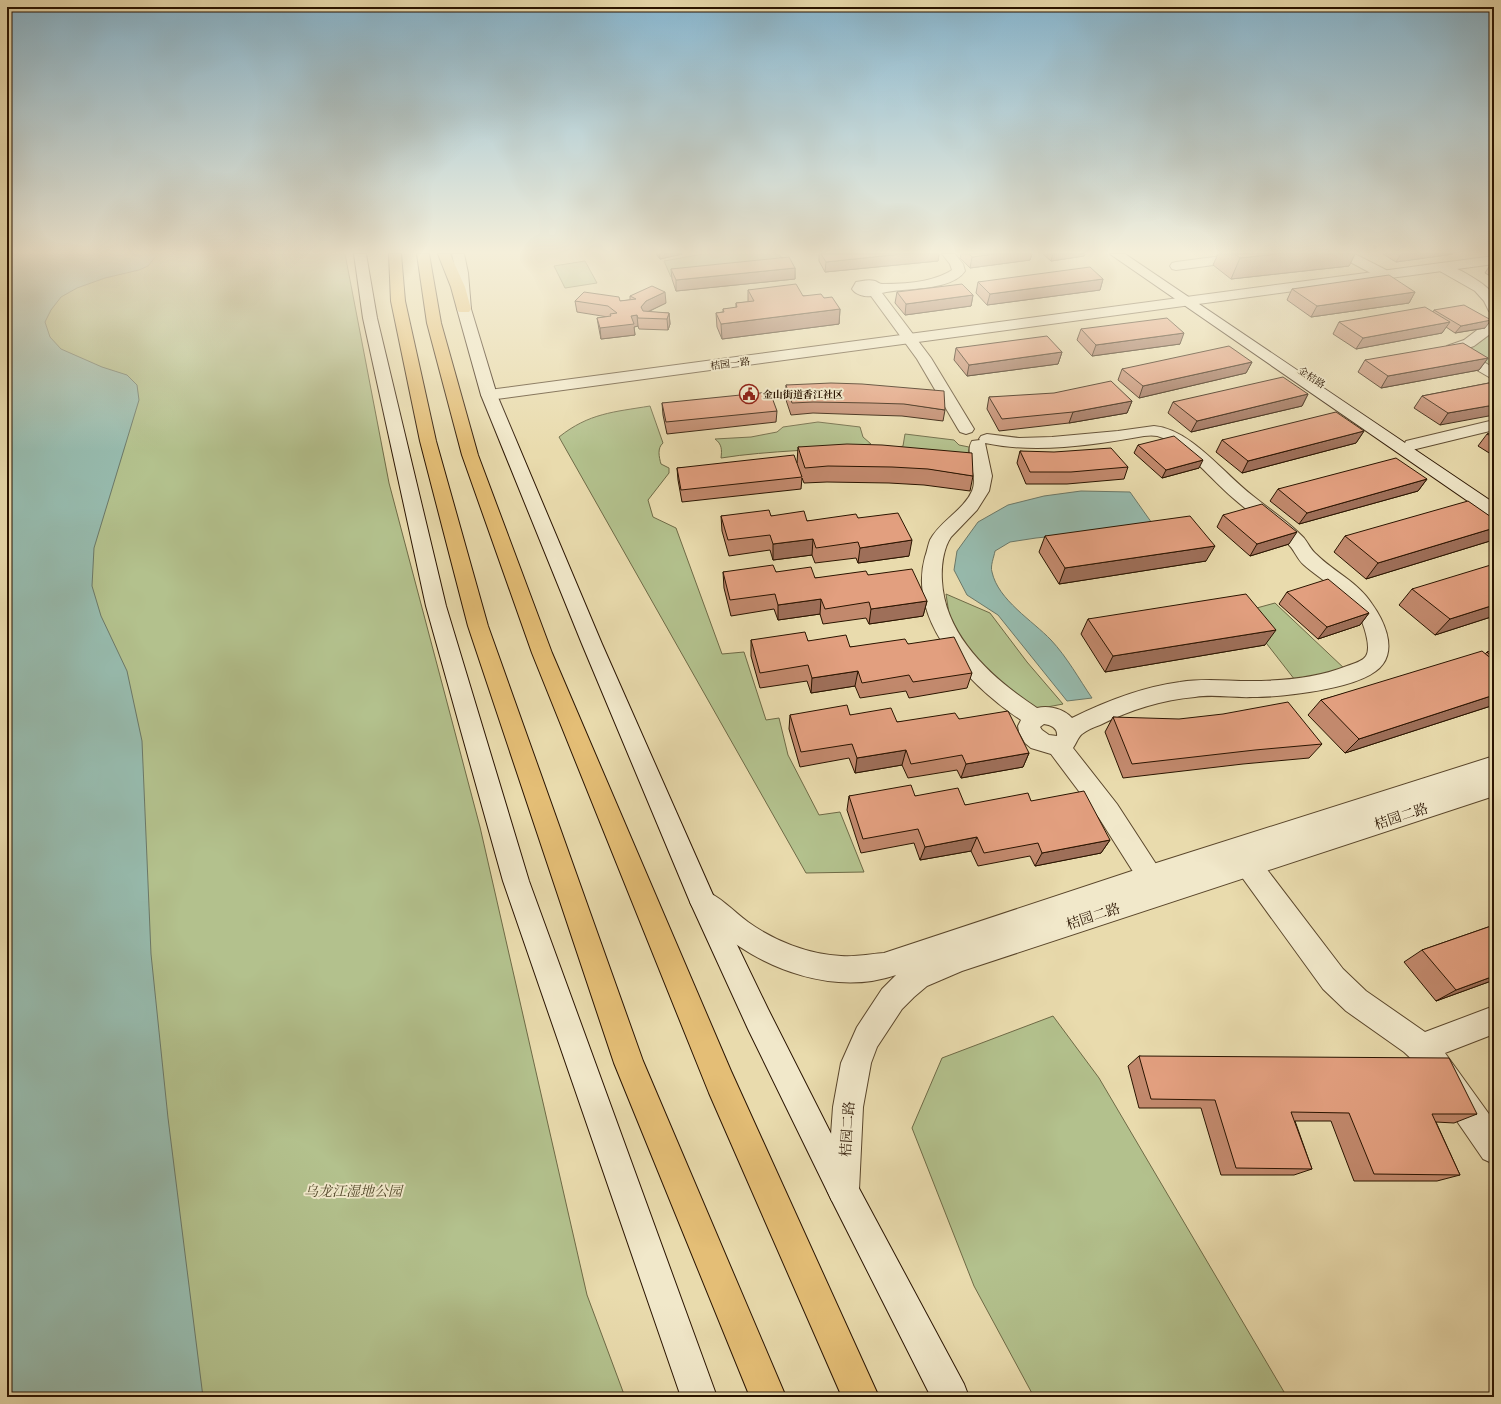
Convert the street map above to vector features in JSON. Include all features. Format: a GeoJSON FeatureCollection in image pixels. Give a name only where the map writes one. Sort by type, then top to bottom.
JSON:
{"type":"FeatureCollection","features":[{"type":"Feature","properties":{"kind":"highway"},"geometry":{"type":"LineString","coordinates":[[402,320],[428,441],[478,626],[629,1063],[768,1397]]}},
{"type":"Feature","properties":{"kind":"highway"},"geometry":{"type":"LineString","coordinates":[[434,320],[470,455],[542,653],[720,1082],[861,1397]]}},
{"type":"Feature","properties":{"kind":"street"},"geometry":{"type":"LineString","coordinates":[[370,320],[436,606],[516,881],[699,1397]]}},
{"type":"Feature","properties":{"kind":"street"},"geometry":{"type":"LineString","coordinates":[[467,320],[489,395],[589,637],[703,902],[761,1026],[843,1190],[951,1397]]}},
{"type":"Feature","properties":{"kind":"street"},"geometry":{"type":"LineString","coordinates":[[892,320],[952,403],[966,429],[980,431],[984,434],[979,459],[983,474],[982,488],[975,502],[947,528],[940,540],[933,563],[932,575],[934,592],[938,611],[945,629],[959,650],[994,689],[1014,705],[1035,718],[1039,716],[1051,716],[1062,721],[1063,738],[1156,885]]}},
{"type":"Feature","properties":{"kind":"street","name":"桔园一路"},"geometry":{"type":"LineString","coordinates":[[489,395],[1056,320]]}},
{"type":"Feature","properties":{"kind":"street"},"geometry":{"type":"LineString","coordinates":[[1220,320],[1494,511]]}},
{"type":"Feature","properties":{"kind":"street","name":"金桔路"},"geometry":{"type":"LineString","coordinates":[[1221,320],[1494,499]]}},
{"type":"Feature","properties":{"kind":"street"},"geometry":{"type":"LineString","coordinates":[[1494,324],[1469,343],[1452,349],[1494,374]]}},
{"type":"Feature","properties":{"kind":"street"},"geometry":{"type":"LineString","coordinates":[[1412,445],[1494,425]]}},
{"type":"Feature","properties":{"kind":"street"},"geometry":{"type":"LineString","coordinates":[[983,442],[1012,443],[1102,438],[1154,431],[1169,435],[1288,534],[1310,559],[1352,593],[1364,607],[1371,619],[1375,632],[1378,646],[1376,659],[1370,665],[1360,670],[1320,681],[1287,687],[1256,689],[1200,688],[1161,693],[1118,707],[1063,738]]}},
{"type":"Feature","properties":{"kind":"street","name":"桔园二路"},"geometry":{"type":"LineString","coordinates":[[703,902],[748,938],[779,953],[810,964],[836,969],[859,970],[884,966],[1156,885],[1242,857],[1494,766]]}},
{"type":"Feature","properties":{"kind":"street","name":"桔园二路"},"geometry":{"type":"LineString","coordinates":[[1242,857],[1494,786]]}},
{"type":"Feature","properties":{"kind":"street"},"geometry":{"type":"LineString","coordinates":[[1242,857],[1333,979],[1356,1001],[1421,1048],[1429,1056],[1494,1148]]}},
{"type":"Feature","properties":{"kind":"street","name":"桔园二路"},"geometry":{"type":"LineString","coordinates":[[843,1190],[848,1107],[856,1063],[867,1037],[892,999],[917,976],[960,958],[1156,885]]}},
{"type":"Feature","properties":{"kind":"street"},"geometry":{"type":"LineString","coordinates":[[1421,1048],[1494,1020]]}},
{"type":"Feature","properties":{"kind":"green space","name":"乌龙江湿地公园"},"geometry":{"type":"Polygon","coordinates":[[[43,320],[358,320],[389,483],[480,827],[587,1295],[625,1397],[166,1397],[7,647],[36,333],[43,320]]]}},
{"type":"Feature","properties":{"kind":"green space"},"geometry":{"type":"Polygon","coordinates":[[[1494,332],[1493,370],[1467,348],[1476,345],[1494,332]]]}},
{"type":"Feature","properties":{"kind":"green space"},"geometry":{"type":"Polygon","coordinates":[[[650,406],[663,443],[659,450],[661,464],[669,468],[669,473],[648,500],[653,517],[676,528],[722,654],[744,652],[766,720],[779,718],[788,755],[819,815],[840,812],[864,872],[806,873],[559,437],[570,429],[591,418],[613,412],[650,406]]]}},
{"type":"Feature","properties":{"kind":"green space"},"geometry":{"type":"Polygon","coordinates":[[[818,422],[860,427],[863,437],[871,444],[758,453],[721,458],[721,447],[715,439],[751,437],[777,432],[783,427],[818,422]]]}},
{"type":"Feature","properties":{"kind":"green space"},"geometry":{"type":"Polygon","coordinates":[[[905,434],[954,440],[959,445],[969,447],[967,464],[893,449],[903,446],[905,434]]]}},
{"type":"Feature","properties":{"kind":"green space"},"geometry":{"type":"Polygon","coordinates":[[[946,594],[990,613],[1027,662],[1063,704],[1037,709],[1006,693],[984,669],[961,638],[949,614],[946,594]]]}},
{"type":"Feature","properties":{"kind":"green space"},"geometry":{"type":"Polygon","coordinates":[[[1275,603],[1346,670],[1295,680],[1242,612],[1275,603]]]}},
{"type":"Feature","properties":{"kind":"green space"},"geometry":{"type":"Polygon","coordinates":[[[1053,1016],[1099,1078],[1287,1397],[1034,1397],[974,1286],[912,1128],[942,1058],[1053,1016]]]}},
{"type":"Feature","properties":{"kind":"water"},"geometry":{"type":"Polygon","coordinates":[[[7,320],[46,320],[45,322],[50,337],[61,349],[102,367],[127,375],[137,385],[139,400],[94,548],[92,586],[101,616],[127,671],[142,741],[151,954],[168,1118],[203,1397],[7,1397],[7,320]]]}},
{"type":"Feature","properties":{"kind":"water"},"geometry":{"type":"Polygon","coordinates":[[[1081,491],[1130,492],[1154,526],[1010,542],[995,551],[991,567],[1001,592],[1051,640],[1068,661],[1092,698],[1067,701],[998,615],[967,595],[954,570],[957,551],[978,522],[1008,505],[1044,496],[1081,491]]]}},
{"type":"Feature","properties":{"kind":"building"},"geometry":{"type":"Polygon","coordinates":[[[597,320],[632,320],[634,324],[600,328],[597,320]]]}},
{"type":"Feature","properties":{"kind":"building"},"geometry":{"type":"Polygon","coordinates":[[[719,320],[757,320],[721,324],[719,320]]]}},
{"type":"Feature","properties":{"kind":"building"},"geometry":{"type":"Polygon","coordinates":[[[1155,320],[1169,320],[1184,333],[1096,345],[1081,329],[1155,320]]]}},
{"type":"Feature","properties":{"kind":"building"},"geometry":{"type":"Polygon","coordinates":[[[1353,320],[1446,320],[1450,322],[1363,338],[1339,322],[1353,320]]]}},
{"type":"Feature","properties":{"kind":"building"},"geometry":{"type":"Polygon","coordinates":[[[1450,320],[1491,320],[1461,326],[1450,320]]]}},
{"type":"Feature","properties":{"kind":"building"},"geometry":{"type":"Polygon","coordinates":[[[1047,336],[1062,352],[969,365],[956,348],[1047,336]]]}},
{"type":"Feature","properties":{"kind":"building"},"geometry":{"type":"Polygon","coordinates":[[[1463,343],[1488,358],[1388,376],[1365,360],[1463,343]]]}},
{"type":"Feature","properties":{"kind":"building"},"geometry":{"type":"Polygon","coordinates":[[[1229,346],[1252,362],[1143,386],[1122,369],[1229,346]]]}},
{"type":"Feature","properties":{"kind":"building"},"geometry":{"type":"Polygon","coordinates":[[[1283,377],[1308,394],[1197,421],[1173,402],[1283,377]]]}},
{"type":"Feature","properties":{"kind":"building"},"geometry":{"type":"Polygon","coordinates":[[[1111,381],[1132,401],[1073,412],[1002,419],[989,397],[1054,393],[1111,381]]]}},
{"type":"Feature","properties":{"kind":"building"},"geometry":{"type":"Polygon","coordinates":[[[1494,382],[1494,405],[1448,413],[1422,396],[1494,382]]]}},
{"type":"Feature","properties":{"kind":"building"},"geometry":{"type":"Polygon","coordinates":[[[831,383],[944,391],[945,410],[904,404],[792,403],[786,385],[831,383]]]}},
{"type":"Feature","properties":{"kind":"building"},"geometry":{"type":"Polygon","coordinates":[[[770,392],[777,411],[666,422],[662,403],[770,392]]]}},
{"type":"Feature","properties":{"kind":"building"},"geometry":{"type":"Polygon","coordinates":[[[1336,412],[1364,431],[1248,461],[1222,440],[1336,412]]]}},
{"type":"Feature","properties":{"kind":"building"},"geometry":{"type":"Polygon","coordinates":[[[1494,432],[1494,438],[1487,434],[1494,432]]]}},
{"type":"Feature","properties":{"kind":"building"},"geometry":{"type":"Polygon","coordinates":[[[1174,436],[1203,460],[1166,470],[1138,445],[1174,436]]]}},
{"type":"Feature","properties":{"kind":"building"},"geometry":{"type":"Polygon","coordinates":[[[847,444],[882,445],[972,453],[973,476],[928,469],[892,467],[828,466],[805,468],[798,447],[847,444]]]}},
{"type":"Feature","properties":{"kind":"building"},"geometry":{"type":"Polygon","coordinates":[[[1111,448],[1128,467],[1071,472],[1030,472],[1020,451],[1054,452],[1111,448]]]}},
{"type":"Feature","properties":{"kind":"building"},"geometry":{"type":"Polygon","coordinates":[[[794,455],[802,477],[681,490],[677,468],[794,455]]]}},
{"type":"Feature","properties":{"kind":"building"},"geometry":{"type":"Polygon","coordinates":[[[1396,458],[1427,479],[1307,513],[1278,489],[1396,458]]]}},
{"type":"Feature","properties":{"kind":"building"},"geometry":{"type":"Polygon","coordinates":[[[1468,501],[1494,519],[1494,528],[1378,563],[1345,536],[1468,501]]]}},
{"type":"Feature","properties":{"kind":"building"},"geometry":{"type":"Polygon","coordinates":[[[1262,504],[1297,532],[1257,544],[1223,515],[1262,504]]]}},
{"type":"Feature","properties":{"kind":"building"},"geometry":{"type":"Polygon","coordinates":[[[769,510],[771,516],[804,511],[807,521],[856,514],[858,518],[898,513],[912,540],[860,548],[858,542],[816,548],[813,539],[773,544],[770,535],[728,540],[721,516],[769,510]]]}},
{"type":"Feature","properties":{"kind":"building"},"geometry":{"type":"Polygon","coordinates":[[[1190,516],[1215,546],[1065,568],[1045,536],[1190,516]]]}},
{"type":"Feature","properties":{"kind":"building"},"geometry":{"type":"Polygon","coordinates":[[[1494,564],[1494,605],[1450,619],[1412,589],[1494,564]]]}},
{"type":"Feature","properties":{"kind":"building"},"geometry":{"type":"Polygon","coordinates":[[[773,565],[776,572],[811,567],[815,578],[866,571],[868,575],[912,569],[927,601],[871,609],[869,602],[825,609],[821,599],[778,605],[775,594],[730,600],[723,572],[773,565]]]}},
{"type":"Feature","properties":{"kind":"building"},"geometry":{"type":"Polygon","coordinates":[[[1328,579],[1369,613],[1327,627],[1287,592],[1328,579]]]}},
{"type":"Feature","properties":{"kind":"building"},"geometry":{"type":"Polygon","coordinates":[[[1246,594],[1276,630],[1113,656],[1088,619],[1246,594]]]}},
{"type":"Feature","properties":{"kind":"building"},"geometry":{"type":"Polygon","coordinates":[[[805,632],[808,641],[846,635],[850,647],[905,639],[908,644],[954,637],[972,673],[913,682],[909,675],[862,683],[858,671],[812,678],[808,665],[760,673],[751,640],[805,632]]]}},
{"type":"Feature","properties":{"kind":"building"},"geometry":{"type":"Polygon","coordinates":[[[1494,650],[1494,659],[1487,652],[1494,650]]]}},
{"type":"Feature","properties":{"kind":"building"},"geometry":{"type":"Polygon","coordinates":[[[1482,651],[1494,661],[1494,695],[1359,739],[1321,700],[1482,651]]]}},
{"type":"Feature","properties":{"kind":"building"},"geometry":{"type":"Polygon","coordinates":[[[1288,702],[1322,744],[1132,764],[1113,717],[1179,719],[1223,714],[1288,702]]]}},
{"type":"Feature","properties":{"kind":"building"},"geometry":{"type":"Polygon","coordinates":[[[847,705],[850,715],[891,708],[897,722],[955,713],[959,719],[1008,711],[1029,753],[966,764],[962,755],[911,764],[906,750],[857,758],[852,744],[801,752],[790,715],[847,705]]]}},
{"type":"Feature","properties":{"kind":"building"},"geometry":{"type":"Polygon","coordinates":[[[911,785],[915,796],[958,788],[965,805],[1028,793],[1031,801],[1084,791],[1110,840],[1042,853],[1038,843],[984,853],[977,837],[925,847],[918,829],[863,839],[849,796],[911,785]]]}},
{"type":"Feature","properties":{"kind":"building"},"geometry":{"type":"Polygon","coordinates":[[[1494,925],[1494,976],[1456,990],[1422,950],[1494,925]]]}},
{"type":"Feature","properties":{"kind":"building"},"geometry":{"type":"Polygon","coordinates":[[[1139,1056],[1449,1058],[1477,1114],[1432,1114],[1460,1175],[1374,1174],[1349,1113],[1291,1112],[1312,1169],[1236,1168],[1215,1100],[1151,1099],[1139,1056]]]}},
{"type":"Feature","properties":{"kind":"place","name":"金山街道香江社区"},"geometry":{"type":"Point","coordinates":[749,394]}}]}
